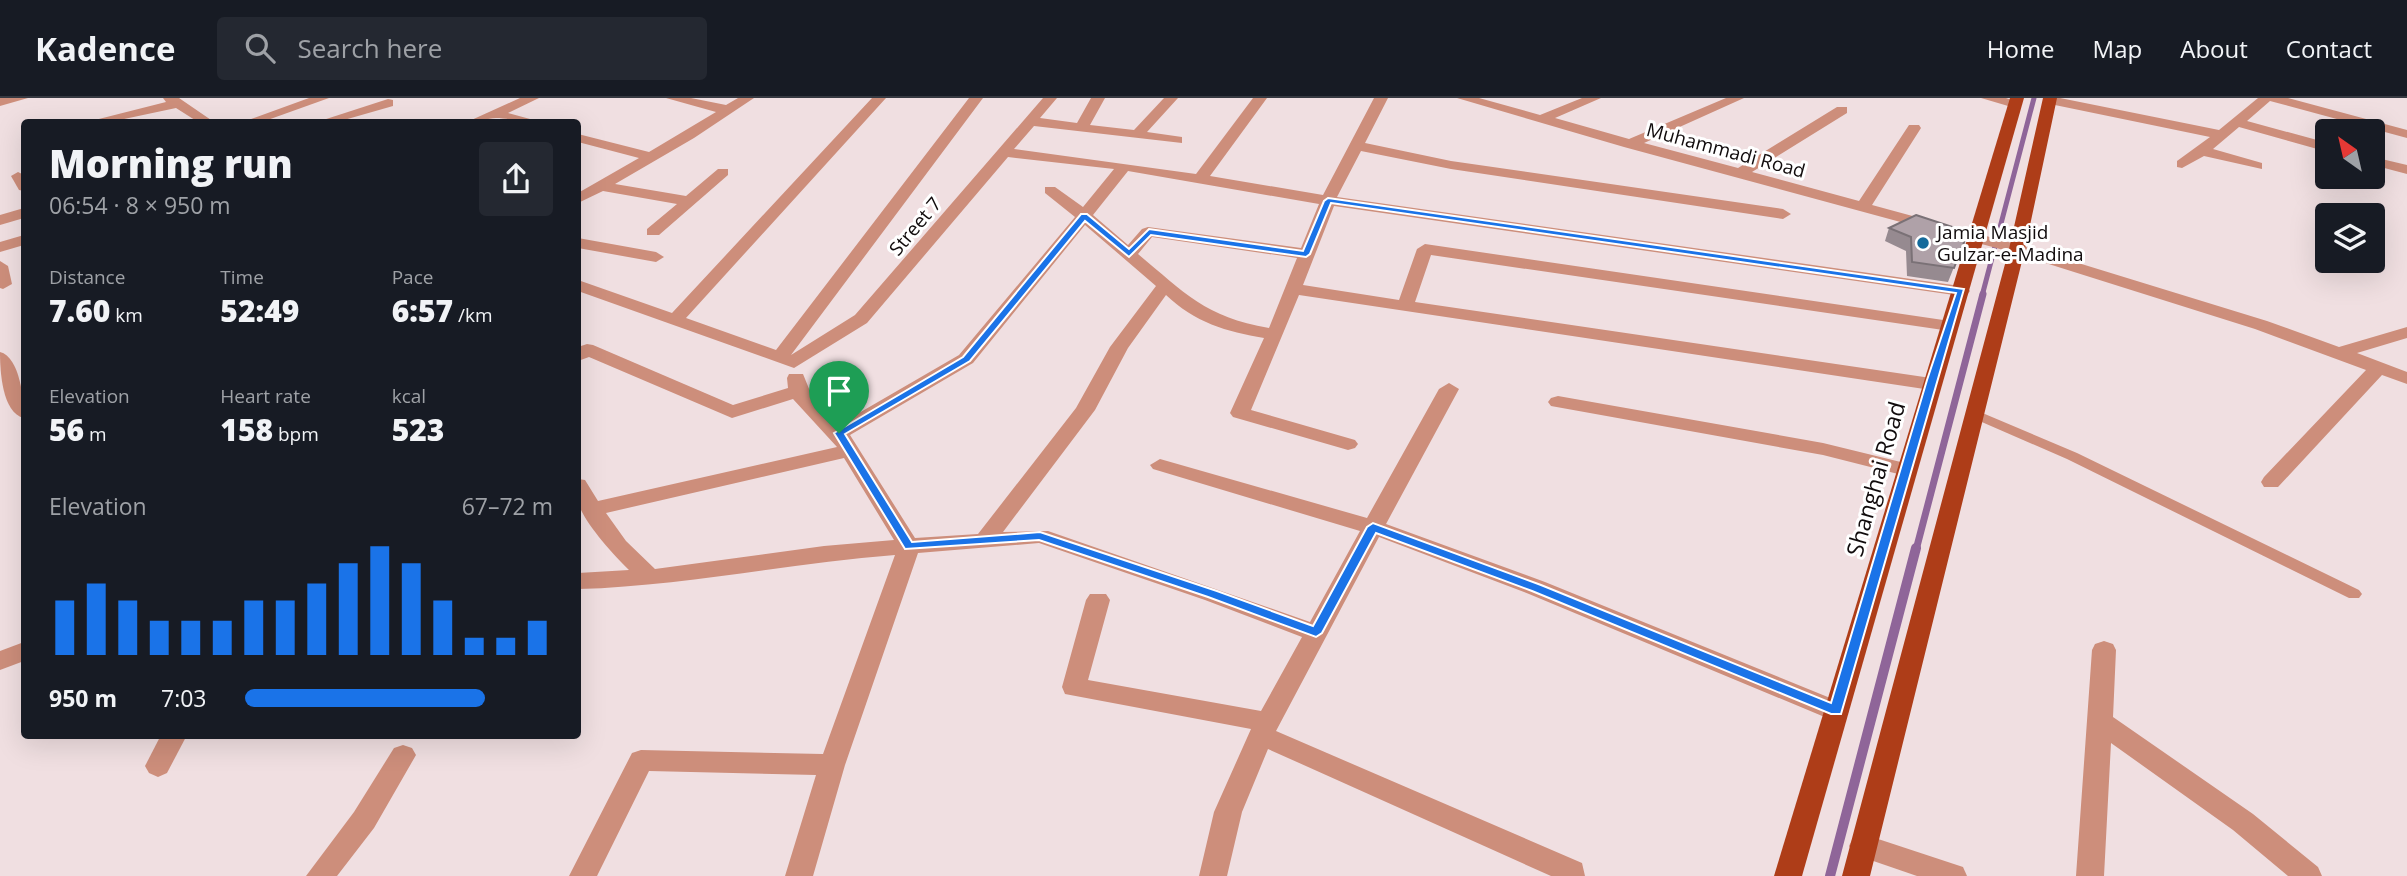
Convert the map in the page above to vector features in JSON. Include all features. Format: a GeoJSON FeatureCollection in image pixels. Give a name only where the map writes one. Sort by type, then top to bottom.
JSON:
{"type":"FeatureCollection","features":[{"type":"Feature","properties":{"kind":"main road"},"geometry":{"type":"LineString","coordinates":[[1856,876],[2050,99]]}},
{"type":"Feature","properties":{"kind":"main road","name":"Shanghai Road"},"geometry":{"type":"LineString","coordinates":[[1788,876],[1931,384],[1961,291],[1982,240],[2016,101]]}},
{"type":"Feature","properties":{"kind":"street"},"geometry":{"type":"LineString","coordinates":[[0,102],[21,98]]}},
{"type":"Feature","properties":{"kind":"street"},"geometry":{"type":"LineString","coordinates":[[259,119],[322,98]]}},
{"type":"Feature","properties":{"kind":"street"},"geometry":{"type":"LineString","coordinates":[[483,119],[532,98]]}},
{"type":"Feature","properties":{"kind":"street"},"geometry":{"type":"LineString","coordinates":[[673,98],[728,110]]}},
{"type":"Feature","properties":{"kind":"street"},"geometry":{"type":"LineString","coordinates":[[581,197],[747,98]]}},
{"type":"Feature","properties":{"kind":"street"},"geometry":{"type":"LineString","coordinates":[[676,320],[879,98]]}},
{"type":"Feature","properties":{"kind":"street"},"geometry":{"type":"LineString","coordinates":[[787,360],[976,98]]}},
{"type":"Feature","properties":{"kind":"street","name":"Street 7"},"geometry":{"type":"LineString","coordinates":[[787,360],[861,319],[1050,98]]}},
{"type":"Feature","properties":{"kind":"street"},"geometry":{"type":"LineString","coordinates":[[1081,128],[1098,98]]}},
{"type":"Feature","properties":{"kind":"street"},"geometry":{"type":"LineString","coordinates":[[1137,135],[1171,98]]}},
{"type":"Feature","properties":{"kind":"street"},"geometry":{"type":"LineString","coordinates":[[1200,179],[1260,98]]}},
{"type":"Feature","properties":{"kind":"street"},"geometry":{"type":"LineString","coordinates":[[1348,444],[1240,413],[1275,335],[1328,201],[1381,98]]}},
{"type":"Feature","properties":{"kind":"street","name":"Muhammadi Road"},"geometry":{"type":"LineString","coordinates":[[1467,98],[2012,247],[2261,325],[2407,378]]}},
{"type":"Feature","properties":{"kind":"street"},"geometry":{"type":"LineString","coordinates":[[1541,120],[1594,98]]}},
{"type":"Feature","properties":{"kind":"street"},"geometry":{"type":"LineString","coordinates":[[1629,144],[1737,98]]}},
{"type":"Feature","properties":{"kind":"street"},"geometry":{"type":"LineString","coordinates":[[1988,98],[2016,101]]}},
{"type":"Feature","properties":{"kind":"street"},"geometry":{"type":"LineString","coordinates":[[2182,164],[2202,151],[2266,98]]}},
{"type":"Feature","properties":{"kind":"street"},"geometry":{"type":"LineString","coordinates":[[2273,98],[2407,134]]}},
{"type":"Feature","properties":{"kind":"street"},"geometry":{"type":"LineString","coordinates":[[2050,99],[2222,135]]}},
{"type":"Feature","properties":{"kind":"street"},"geometry":{"type":"LineString","coordinates":[[105,119],[175,100],[203,119]]}},
{"type":"Feature","properties":{"kind":"street"},"geometry":{"type":"LineString","coordinates":[[334,119],[388,103]]}},
{"type":"Feature","properties":{"kind":"street"},"geometry":{"type":"LineString","coordinates":[[1739,174],[1842,110]]}},
{"type":"Feature","properties":{"kind":"street"},"geometry":{"type":"LineString","coordinates":[[497,114],[515,119]]}},
{"type":"Feature","properties":{"kind":"street"},"geometry":{"type":"LineString","coordinates":[[1030,121],[1177,141]]}},
{"type":"Feature","properties":{"kind":"street"},"geometry":{"type":"LineString","coordinates":[[2236,122],[2315,144]]}},
{"type":"Feature","properties":{"kind":"street"},"geometry":{"type":"LineString","coordinates":[[1863,207],[1914,128]]}},
{"type":"Feature","properties":{"kind":"street"},"geometry":{"type":"LineString","coordinates":[[581,139],[652,157]]}},
{"type":"Feature","properties":{"kind":"street"},"geometry":{"type":"LineString","coordinates":[[1356,146],[1451,165],[1783,214]]}},
{"type":"Feature","properties":{"kind":"street"},"geometry":{"type":"LineString","coordinates":[[2202,151],[2258,166]]}},
{"type":"Feature","properties":{"kind":"street"},"geometry":{"type":"LineString","coordinates":[[1006,152],[1124,166],[1328,201],[1961,291]]}},
{"type":"Feature","properties":{"kind":"street"},"geometry":{"type":"LineString","coordinates":[[2385,164],[2407,170]]}},
{"type":"Feature","properties":{"kind":"street"},"geometry":{"type":"LineString","coordinates":[[592,509],[844,442],[966,359],[1124,166]]}},
{"type":"Feature","properties":{"kind":"street"},"geometry":{"type":"LineString","coordinates":[[653,232],[723,172]]}},
{"type":"Feature","properties":{"kind":"street"},"geometry":{"type":"LineString","coordinates":[[601,186],[689,201]]}},
{"type":"Feature","properties":{"kind":"street"},"geometry":{"type":"LineString","coordinates":[[1050,191],[1129,254],[1184,305],[1204,318],[1222,326],[1275,335]]}},
{"type":"Feature","properties":{"kind":"street"},"geometry":{"type":"LineString","coordinates":[[0,220],[21,213]]}},
{"type":"Feature","properties":{"kind":"street"},"geometry":{"type":"LineString","coordinates":[[1129,254],[1149,232],[1306,254]]}},
{"type":"Feature","properties":{"kind":"street"},"geometry":{"type":"LineString","coordinates":[[0,247],[21,241]]}},
{"type":"Feature","properties":{"kind":"street"},"geometry":{"type":"LineString","coordinates":[[581,244],[656,257]]}},
{"type":"Feature","properties":{"kind":"street"},"geometry":{"type":"LineString","coordinates":[[1405,306],[1425,249],[1950,326]]}},
{"type":"Feature","properties":{"kind":"street"},"geometry":{"type":"LineString","coordinates":[[985,540],[1085,410],[1119,347],[1165,285]]}},
{"type":"Feature","properties":{"kind":"street"},"geometry":{"type":"LineString","coordinates":[[581,286],[787,360]]}},
{"type":"Feature","properties":{"kind":"street"},"geometry":{"type":"LineString","coordinates":[[1293,289],[1931,384]]}},
{"type":"Feature","properties":{"kind":"street"},"geometry":{"type":"LineString","coordinates":[[2339,353],[2407,332]]}},
{"type":"Feature","properties":{"kind":"street"},"geometry":{"type":"LineString","coordinates":[[581,354],[587,349],[732,412],[797,391]]}},
{"type":"Feature","properties":{"kind":"street"},"geometry":{"type":"LineString","coordinates":[[0,358],[13,392]]}},
{"type":"Feature","properties":{"kind":"street"},"geometry":{"type":"LineString","coordinates":[[787,360],[797,391],[808,409],[844,442],[909,546]]}},
{"type":"Feature","properties":{"kind":"street"},"geometry":{"type":"LineString","coordinates":[[2271,482],[2379,367]]}},
{"type":"Feature","properties":{"kind":"street"},"geometry":{"type":"LineString","coordinates":[[1213,876],[1228,812],[1264,728],[1449,389]]}},
{"type":"Feature","properties":{"kind":"street"},"geometry":{"type":"LineString","coordinates":[[1558,402],[1823,449],[1906,470]]}},
{"type":"Feature","properties":{"kind":"street"},"geometry":{"type":"LineString","coordinates":[[1160,465],[1373,527],[1537,588],[1836,711]]}},
{"type":"Feature","properties":{"kind":"street"},"geometry":{"type":"LineString","coordinates":[[581,490],[608,537],[630,561],[651,577]]}},
{"type":"Feature","properties":{"kind":"street"},"geometry":{"type":"LineString","coordinates":[[581,581],[651,577],[824,553],[1040,536],[1213,594],[1316,633]]}},
{"type":"Feature","properties":{"kind":"street"},"geometry":{"type":"LineString","coordinates":[[799,876],[832,765],[909,546]]}},
{"type":"Feature","properties":{"kind":"street"},"geometry":{"type":"LineString","coordinates":[[1098,600],[1074,687],[1264,728],[1573,872],[1571,876]]}},
{"type":"Feature","properties":{"kind":"street"},"geometry":{"type":"LineString","coordinates":[[2090,876],[2104,650]]}},
{"type":"Feature","properties":{"kind":"street"},"geometry":{"type":"LineString","coordinates":[[0,661],[21,652]]}},
{"type":"Feature","properties":{"kind":"street"},"geometry":{"type":"LineString","coordinates":[[2100,721],[2243,822],[2308,876]]}},
{"type":"Feature","properties":{"kind":"street"},"geometry":{"type":"LineString","coordinates":[[159,766],[172,739]]}},
{"type":"Feature","properties":{"kind":"street"},"geometry":{"type":"LineString","coordinates":[[320,876],[364,820],[403,755]]}},
{"type":"Feature","properties":{"kind":"street"},"geometry":{"type":"LineString","coordinates":[[583,876],[640,760],[832,765]]}},
{"type":"Feature","properties":{"kind":"street"},"geometry":{"type":"LineString","coordinates":[[1863,846],[1953,876]]}},
{"type":"Feature","properties":{"kind":"lane"},"geometry":{"type":"LineString","coordinates":[[1973,413],[2072,456],[2354,594]]}},
{"type":"Feature","properties":{"kind":"building"},"geometry":{"type":"Polygon","coordinates":[[[1916,215],[1968,232],[1954,268],[1912,262],[1911,237],[1889,228],[1916,215]]]}},
{"type":"Feature","properties":{"kind":"waterway"},"geometry":{"type":"LineString","coordinates":[[1982,296],[2034,98]]}},
{"type":"Feature","properties":{"kind":"waterway"},"geometry":{"type":"LineString","coordinates":[[1916,550],[1983,294]]}},
{"type":"Feature","properties":{"kind":"waterway"},"geometry":{"type":"LineString","coordinates":[[1830,876],[1916,548]]}},
{"type":"Feature","properties":{"kind":"place","name":"Jamia Masjid Gulzar-e-Madina"},"geometry":{"type":"Point","coordinates":[1923,243]}},
{"type":"Feature","properties":{"kind":"route"},"geometry":{"type":"LineString","coordinates":[[1328,201],[1961,291],[1932,380],[1836,711],[1537,588],[1373,527],[1316,633],[1213,594],[1040,536],[909,546],[839,433],[930,383],[966,359],[1084,216],[1129,254],[1149,232],[1306,254],[1328,201]]}}]}
